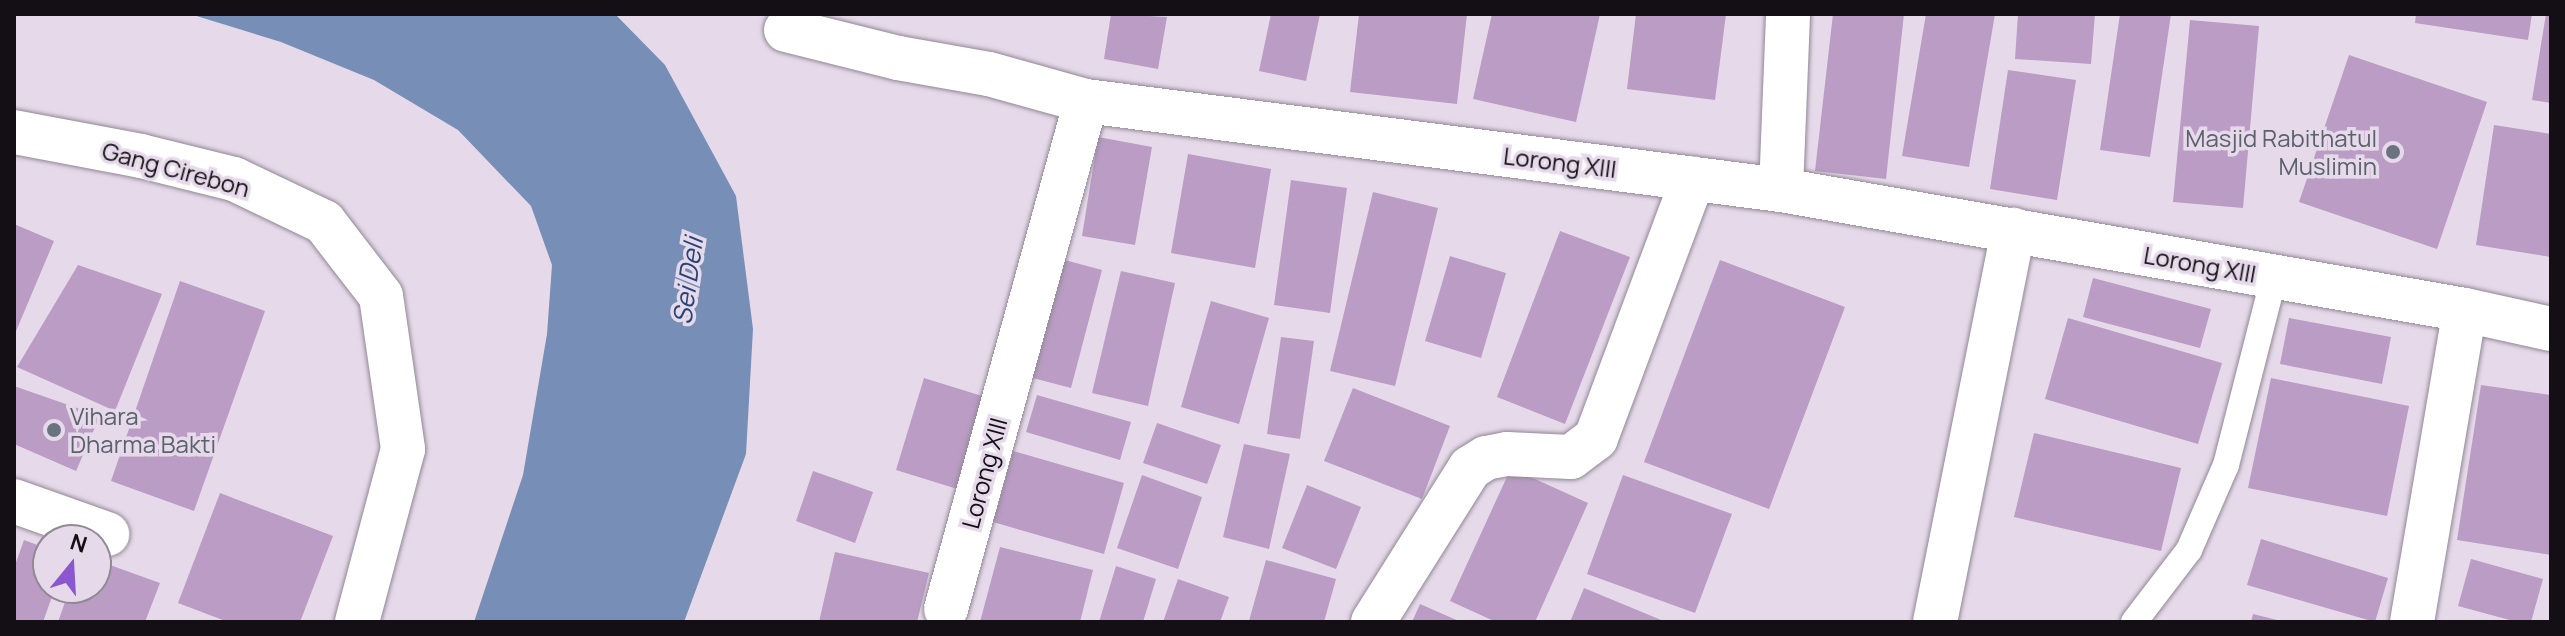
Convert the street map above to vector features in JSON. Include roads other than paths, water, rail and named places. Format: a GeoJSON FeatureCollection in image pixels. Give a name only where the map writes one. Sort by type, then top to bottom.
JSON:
{"type":"FeatureCollection","features":[{"type":"Feature","properties":{"kind":"street"},"geometry":{"type":"LineString","coordinates":[[1781,190],[1788,14]]}},
{"type":"Feature","properties":{"kind":"street"},"geometry":{"type":"LineString","coordinates":[[781,19],[898,58],[989,74],[1086,101]]}},
{"type":"Feature","properties":{"kind":"street","name":"Lorong XIII"},"geometry":{"type":"LineString","coordinates":[[946,609],[1086,101],[1781,190],[2465,310],[2551,329]]}},
{"type":"Feature","properties":{"kind":"street","name":"Gang Cirebon"},"geometry":{"type":"LineString","coordinates":[[14,132],[141,156],[234,179],[324,222],[381,296],[403,449],[357,622]]}},
{"type":"Feature","properties":{"kind":"street"},"geometry":{"type":"LineString","coordinates":[[1373,622],[1470,468],[1486,458],[1507,454],[1571,457],[1586,449],[1596,438],[1693,179]]}},
{"type":"Feature","properties":{"kind":"street"},"geometry":{"type":"LineString","coordinates":[[1935,622],[2013,230]]}},
{"type":"Feature","properties":{"kind":"street"},"geometry":{"type":"LineString","coordinates":[[2412,622],[2465,310]]}},
{"type":"Feature","properties":{"kind":"street"},"geometry":{"type":"LineString","coordinates":[[14,501],[79,524]]}},
{"type":"Feature","properties":{"kind":"lane"},"geometry":{"type":"LineString","coordinates":[[2134,622],[2189,550],[2226,465],[2274,277]]}},
{"type":"Feature","properties":{"kind":"water","name":"Sei Deli"},"geometry":{"type":"Polygon","coordinates":[[[190,14],[615,14],[665,65],[736,196],[753,329],[746,454],[684,622],[474,622],[523,475],[547,334],[552,265],[531,206],[458,130],[374,80],[281,42],[190,14]]]}},
{"type":"Feature","properties":{"kind":"place","name":"Masjid Rabithatul Muslimin"},"geometry":{"type":"Point","coordinates":[2393,152]}},
{"type":"Feature","properties":{"kind":"place","name":"Vihara Dharma Bakti"},"geometry":{"type":"Point","coordinates":[54,430]}}]}
